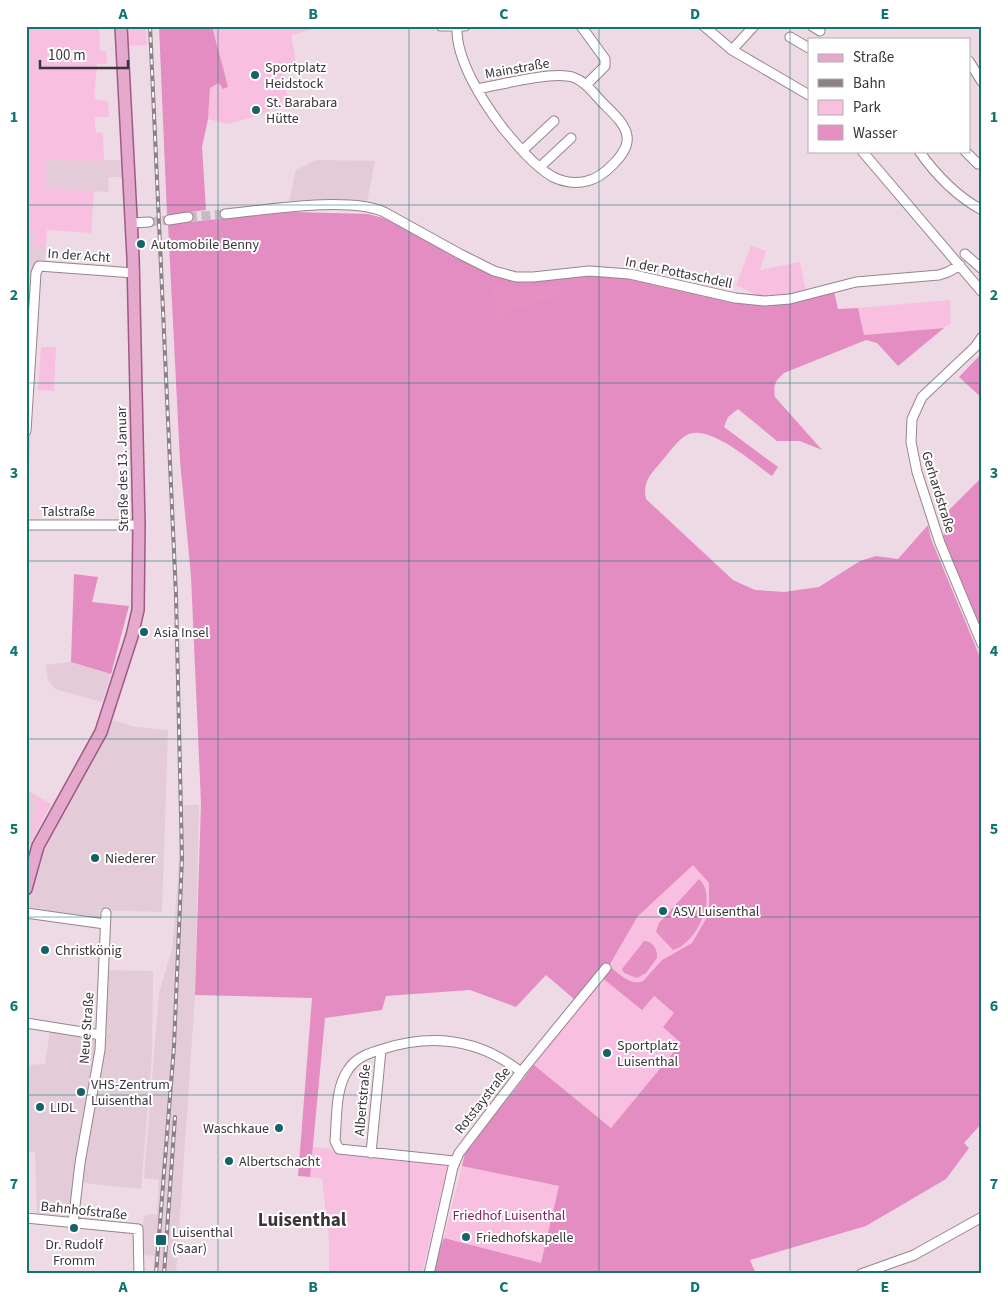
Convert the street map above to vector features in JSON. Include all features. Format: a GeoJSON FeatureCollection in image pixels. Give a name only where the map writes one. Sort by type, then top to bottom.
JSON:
{"type":"FeatureCollection","features":[{"type":"Feature","properties":{"kind":"main road","name":"Straße des 13. Januar"},"geometry":{"type":"LineString","coordinates":[[26,889],[38,846],[100,732],[132,636],[138,610],[139,525],[134,273],[121,26]]}},
{"type":"Feature","properties":{"kind":"street"},"geometry":{"type":"LineString","coordinates":[[441,26],[461,27]]}},
{"type":"Feature","properties":{"kind":"street"},"geometry":{"type":"LineString","coordinates":[[581,26],[605,59],[605,66],[586,85]]}},
{"type":"Feature","properties":{"kind":"street"},"geometry":{"type":"LineString","coordinates":[[704,26],[732,50],[808,94]]}},
{"type":"Feature","properties":{"kind":"street"},"geometry":{"type":"LineString","coordinates":[[732,50],[754,26]]}},
{"type":"Feature","properties":{"kind":"street"},"geometry":{"type":"LineString","coordinates":[[812,26],[820,31]]}},
{"type":"Feature","properties":{"kind":"street","name":"Mainstraße"},"geometry":{"type":"LineString","coordinates":[[461,27],[459,48],[477,89],[500,124],[540,167],[554,177],[570,183],[588,181],[619,159],[626,149],[627,134],[621,123],[586,85],[569,76],[558,75],[477,89]]}},
{"type":"Feature","properties":{"kind":"street"},"geometry":{"type":"LineString","coordinates":[[790,37],[808,47]]}},
{"type":"Feature","properties":{"kind":"street"},"geometry":{"type":"LineString","coordinates":[[970,63],[982,82]]}},
{"type":"Feature","properties":{"kind":"street"},"geometry":{"type":"LineString","coordinates":[[523,150],[554,121]]}},
{"type":"Feature","properties":{"kind":"street"},"geometry":{"type":"LineString","coordinates":[[540,167],[571,138]]}},
{"type":"Feature","properties":{"kind":"street"},"geometry":{"type":"LineString","coordinates":[[863,152],[982,292]]}},
{"type":"Feature","properties":{"kind":"street"},"geometry":{"type":"LineString","coordinates":[[920,152],[940,177],[962,197],[982,210]]}},
{"type":"Feature","properties":{"kind":"street"},"geometry":{"type":"LineString","coordinates":[[966,152],[978,164]]}},
{"type":"Feature","properties":{"kind":"street","name":"In der Pottaschdell"},"geometry":{"type":"LineString","coordinates":[[225,214],[292,207],[367,206],[384,212],[494,270],[516,277],[589,271],[630,274],[754,301],[790,299],[856,282],[944,274],[960,265]]}},
{"type":"Feature","properties":{"kind":"street"},"geometry":{"type":"LineString","coordinates":[[169,220],[188,218]]}},
{"type":"Feature","properties":{"kind":"street"},"geometry":{"type":"LineString","coordinates":[[132,222],[149,222]]}},
{"type":"Feature","properties":{"kind":"street"},"geometry":{"type":"LineString","coordinates":[[965,254],[982,268]]}},
{"type":"Feature","properties":{"kind":"street","name":"In der Acht"},"geometry":{"type":"LineString","coordinates":[[26,431],[36,273],[39,266],[134,273]]}},
{"type":"Feature","properties":{"kind":"street","name":"Gerhardstraße"},"geometry":{"type":"LineString","coordinates":[[982,338],[975,347],[922,397],[914,412],[910,434],[916,466],[940,543],[982,644]]}},
{"type":"Feature","properties":{"kind":"street","name":"Talstraße"},"geometry":{"type":"LineString","coordinates":[[26,525],[139,525]]}},
{"type":"Feature","properties":{"kind":"street"},"geometry":{"type":"LineString","coordinates":[[26,913],[105,924]]}},
{"type":"Feature","properties":{"kind":"street","name":"Neue Straße"},"geometry":{"type":"LineString","coordinates":[[73,1222],[80,1163],[99,1060],[106,913]]}},
{"type":"Feature","properties":{"kind":"street","name":"Rotstaystraße"},"geometry":{"type":"LineString","coordinates":[[429,1274],[454,1161],[521,1072],[606,968]]}},
{"type":"Feature","properties":{"kind":"street"},"geometry":{"type":"LineString","coordinates":[[26,1022],[101,1035]]}},
{"type":"Feature","properties":{"kind":"street","name":"Albertstraße"},"geometry":{"type":"LineString","coordinates":[[454,1161],[339,1149],[336,1146],[338,1112],[342,1081],[349,1068],[360,1058],[381,1050],[419,1040],[447,1040],[486,1050],[521,1072]]}},
{"type":"Feature","properties":{"kind":"street","name":"Albertstraße"},"geometry":{"type":"LineString","coordinates":[[371,1153],[381,1050]]}},
{"type":"Feature","properties":{"kind":"street"},"geometry":{"type":"LineString","coordinates":[[861,1274],[914,1255],[982,1217]]}},
{"type":"Feature","properties":{"kind":"street","name":"Bahnhofstraße"},"geometry":{"type":"LineString","coordinates":[[26,1218],[138,1230],[138,1274]]}},
{"type":"Feature","properties":{"kind":"shaded area"},"geometry":{"type":"Polygon","coordinates":[[[159,26],[212,26],[226,79],[228,87],[223,89],[219,83],[210,88],[208,119],[202,147],[206,210],[167,215],[159,26]]]}},
{"type":"Feature","properties":{"kind":"shaded area"},"geometry":{"type":"Polygon","coordinates":[[[47,160],[123,160],[124,177],[109,177],[108,192],[45,188],[47,160]]]}},
{"type":"Feature","properties":{"kind":"shaded area"},"geometry":{"type":"Polygon","coordinates":[[[317,160],[375,161],[367,202],[289,202],[296,170],[317,160]]]}},
{"type":"Feature","properties":{"kind":"shaded area"},"geometry":{"type":"Polygon","coordinates":[[[292,212],[368,214],[390,220],[447,253],[480,269],[523,281],[597,275],[623,277],[761,305],[786,303],[834,291],[838,309],[858,308],[864,335],[944,328],[898,366],[877,343],[866,340],[784,373],[781,376],[774,389],[775,397],[822,450],[800,441],[777,441],[738,409],[728,417],[724,427],[778,467],[772,476],[730,446],[705,434],[694,433],[678,441],[654,470],[646,483],[645,493],[646,499],[733,580],[755,590],[784,592],[819,587],[860,561],[876,556],[898,559],[928,525],[931,539],[982,662],[982,1123],[964,1143],[969,1148],[946,1179],[866,1226],[750,1260],[756,1274],[434,1274],[438,1253],[444,1238],[541,1263],[559,1186],[462,1166],[465,1153],[534,1065],[611,1128],[681,1043],[663,1027],[674,1013],[654,996],[642,1010],[596,973],[574,999],[546,975],[516,1007],[470,990],[386,996],[382,1010],[325,1018],[310,1177],[298,1176],[312,998],[195,995],[201,803],[191,576],[180,461],[168,224],[292,212]],[[693,865],[638,916],[609,966],[629,981],[643,981],[662,960],[692,943],[707,917],[709,883],[693,865]]]}},
{"type":"Feature","properties":{"kind":"shaded area"},"geometry":{"type":"Polygon","coordinates":[[[26,232],[35,234],[34,247],[46,247],[44,268],[39,272],[26,530],[26,232]]]}},
{"type":"Feature","properties":{"kind":"shaded area"},"geometry":{"type":"Polygon","coordinates":[[[982,353],[982,398],[959,377],[982,353]]]}},
{"type":"Feature","properties":{"kind":"shaded area"},"geometry":{"type":"Polygon","coordinates":[[[982,477],[982,634],[943,538],[949,510],[982,477]]]}},
{"type":"Feature","properties":{"kind":"shaded area"},"geometry":{"type":"Polygon","coordinates":[[[74,574],[98,577],[92,602],[129,606],[111,674],[71,662],[74,574]]]}},
{"type":"Feature","properties":{"kind":"shaded area"},"geometry":{"type":"Polygon","coordinates":[[[71,662],[111,674],[102,702],[55,689],[48,680],[46,665],[71,662]]]}},
{"type":"Feature","properties":{"kind":"shaded area"},"geometry":{"type":"Polygon","coordinates":[[[109,719],[136,727],[168,730],[162,912],[99,910],[99,918],[27,909],[37,858],[109,719]]]}},
{"type":"Feature","properties":{"kind":"shaded area"},"geometry":{"type":"Polygon","coordinates":[[[26,790],[51,804],[29,847],[26,846],[26,790]]]}},
{"type":"Feature","properties":{"kind":"shaded area"},"geometry":{"type":"Polygon","coordinates":[[[180,805],[199,805],[195,995],[176,1274],[153,1274],[154,1256],[143,1255],[141,1235],[144,1217],[150,1214],[157,1215],[159,1180],[144,1178],[159,993],[172,949],[178,879],[180,805]]]}},
{"type":"Feature","properties":{"kind":"shaded area"},"geometry":{"type":"Polygon","coordinates":[[[100,970],[153,971],[152,1054],[141,1189],[75,1182],[71,1216],[37,1213],[35,1152],[26,1152],[26,1065],[45,1064],[51,1023],[97,1031],[100,970]]]}},
{"type":"Feature","properties":{"kind":"green space"},"geometry":{"type":"Polygon","coordinates":[[[26,26],[99,26],[100,51],[106,51],[107,64],[97,64],[94,99],[108,101],[109,117],[94,117],[96,132],[103,133],[104,161],[47,160],[45,188],[94,191],[91,233],[47,230],[46,247],[34,247],[35,234],[26,232],[26,26]]]}},
{"type":"Feature","properties":{"kind":"green space"},"geometry":{"type":"Polygon","coordinates":[[[125,26],[146,26],[147,45],[128,46],[125,26]]]}},
{"type":"Feature","properties":{"kind":"green space","name":"Sportplatz Heidstock"},"geometry":{"type":"Polygon","coordinates":[[[212,26],[318,26],[318,28],[291,35],[295,54],[294,68],[293,72],[281,76],[288,97],[265,114],[227,124],[208,119],[210,88],[220,83],[223,89],[228,87],[212,26]]]}},
{"type":"Feature","properties":{"kind":"green space"},"geometry":{"type":"Polygon","coordinates":[[[751,246],[766,251],[760,270],[800,262],[806,292],[764,299],[736,285],[751,246]]]}},
{"type":"Feature","properties":{"kind":"green space"},"geometry":{"type":"Polygon","coordinates":[[[950,300],[951,323],[944,328],[864,335],[858,308],[950,300]]]}},
{"type":"Feature","properties":{"kind":"green space"},"geometry":{"type":"Polygon","coordinates":[[[56,347],[54,391],[38,390],[41,348],[56,347]]]}},
{"type":"Feature","properties":{"kind":"green space"},"geometry":{"type":"Polygon","coordinates":[[[26,790],[51,804],[30,840],[27,836],[31,837],[37,803],[33,801],[35,796],[26,790]]]}},
{"type":"Feature","properties":{"kind":"green space"},"geometry":{"type":"Polygon","coordinates":[[[693,864],[709,883],[709,907],[707,917],[692,943],[662,960],[643,981],[633,982],[624,979],[609,967],[638,916],[693,864]]]}},
{"type":"Feature","properties":{"kind":"green space","name":"Sportplatz Luisenthal"},"geometry":{"type":"Polygon","coordinates":[[[603,978],[642,1010],[653,996],[674,1013],[681,1042],[611,1128],[534,1065],[603,978]]]}},
{"type":"Feature","properties":{"kind":"green space"},"geometry":{"type":"Polygon","coordinates":[[[313,1147],[330,1149],[336,1153],[448,1164],[422,1274],[329,1274],[329,1241],[322,1179],[310,1177],[313,1147]]]}},
{"type":"Feature","properties":{"kind":"green space","name":"Friedhof Luisenthal"},"geometry":{"type":"Polygon","coordinates":[[[462,1166],[559,1186],[541,1263],[444,1238],[462,1166]]]}},
{"type":"Feature","properties":{"kind":"water"},"geometry":{"type":"Polygon","coordinates":[[[502,283],[524,287],[563,285],[567,288],[556,297],[508,311],[501,324],[497,327],[496,303],[492,298],[490,288],[494,284],[502,283]]]}},
{"type":"Feature","properties":{"kind":"water"},"geometry":{"type":"Polygon","coordinates":[[[699,879],[705,887],[707,897],[702,919],[690,939],[682,946],[673,950],[656,932],[659,923],[699,879]]]}},
{"type":"Feature","properties":{"kind":"water"},"geometry":{"type":"Polygon","coordinates":[[[644,941],[654,946],[657,958],[646,973],[637,978],[624,973],[622,969],[644,941]]]}},
{"type":"Feature","properties":{"kind":"tunnel"},"geometry":{"type":"LineString","coordinates":[[188,217],[225,214]]}},
{"type":"Feature","properties":{"kind":"tunnel"},"geometry":{"type":"LineString","coordinates":[[149,222],[169,220]]}},
{"type":"Feature","properties":{"kind":"railway"},"geometry":{"type":"LineString","coordinates":[[150,26],[176,595],[182,858],[174,1046],[156,1274]]}},
{"type":"Feature","properties":{"kind":"railway"},"geometry":{"type":"LineString","coordinates":[[164,1274],[175,1117]]}},
{"type":"Feature","properties":{"kind":"place","name":"Sportplatz Heidstock"},"geometry":{"type":"Point","coordinates":[255,75]}},
{"type":"Feature","properties":{"kind":"place","name":"St. Barabara Hütte"},"geometry":{"type":"Point","coordinates":[256,110]}},
{"type":"Feature","properties":{"kind":"place","name":"Automobile Benny"},"geometry":{"type":"Point","coordinates":[141,244]}},
{"type":"Feature","properties":{"kind":"place","name":"Asia Insel"},"geometry":{"type":"Point","coordinates":[144,632]}},
{"type":"Feature","properties":{"kind":"place","name":"Niederer"},"geometry":{"type":"Point","coordinates":[95,858]}},
{"type":"Feature","properties":{"kind":"place","name":"ASV Luisenthal"},"geometry":{"type":"Point","coordinates":[663,911]}},
{"type":"Feature","properties":{"kind":"place","name":"Christkönig"},"geometry":{"type":"Point","coordinates":[45,950]}},
{"type":"Feature","properties":{"kind":"place","name":"Sportplatz Luisenthal"},"geometry":{"type":"Point","coordinates":[607,1053]}},
{"type":"Feature","properties":{"kind":"place","name":"VHS-Zentrum Luisenthal"},"geometry":{"type":"Point","coordinates":[81,1092]}},
{"type":"Feature","properties":{"kind":"place","name":"LIDL"},"geometry":{"type":"Point","coordinates":[40,1107]}},
{"type":"Feature","properties":{"kind":"place","name":"Waschkaue"},"geometry":{"type":"Point","coordinates":[279,1128]}},
{"type":"Feature","properties":{"kind":"place","name":"Albertschacht"},"geometry":{"type":"Point","coordinates":[229,1161]}},
{"type":"Feature","properties":{"kind":"place","name":"Dr. Rudolf Fromm"},"geometry":{"type":"Point","coordinates":[74,1228]}},
{"type":"Feature","properties":{"kind":"place","name":"Friedhofskapelle"},"geometry":{"type":"Point","coordinates":[466,1237]}},
{"type":"Feature","properties":{"kind":"place","name":"Luisenthal (Saar)"},"geometry":{"type":"Point","coordinates":[161,1240]}},
{"type":"Feature","properties":{"kind":"district","name":"Luisenthal"},"geometry":{"type":"Point","coordinates":[302,1219]}}]}
